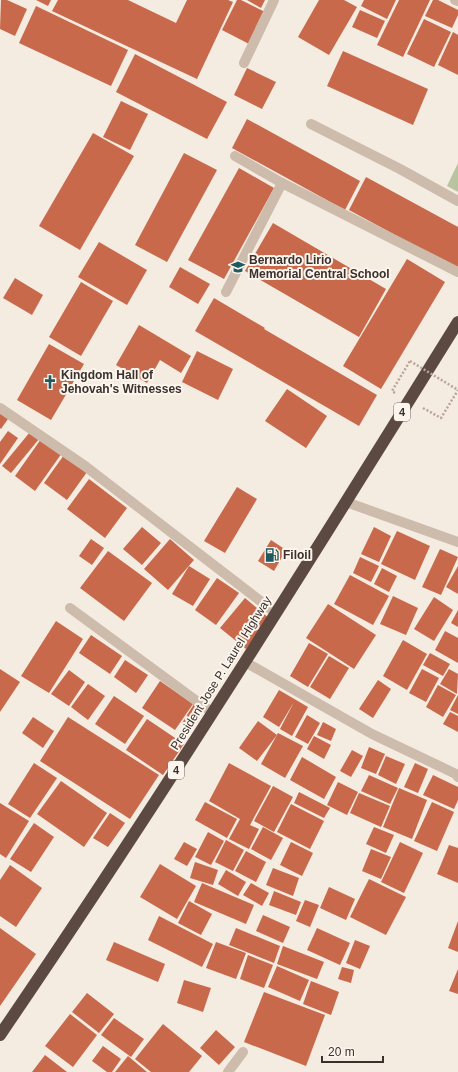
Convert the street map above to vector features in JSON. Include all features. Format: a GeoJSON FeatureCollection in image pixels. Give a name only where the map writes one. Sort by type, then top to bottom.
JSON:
{"type":"FeatureCollection","features":[{"type":"Feature","properties":{"kind":"highway","name":"President Jose P. Laurel Highway"},"geometry":{"type":"LineString","coordinates":[[0,1035],[52,959],[213,713],[458,322]]}},
{"type":"Feature","properties":{"kind":"street"},"geometry":{"type":"LineString","coordinates":[[244,63],[274,0]]}},
{"type":"Feature","properties":{"kind":"street"},"geometry":{"type":"LineString","coordinates":[[311,124],[400,169],[458,201]]}},
{"type":"Feature","properties":{"kind":"street"},"geometry":{"type":"LineString","coordinates":[[235,156],[282,183],[458,272]]}},
{"type":"Feature","properties":{"kind":"street"},"geometry":{"type":"LineString","coordinates":[[226,292],[282,183]]}},
{"type":"Feature","properties":{"kind":"street"},"geometry":{"type":"LineString","coordinates":[[0,408],[85,466],[276,613]]}},
{"type":"Feature","properties":{"kind":"street"},"geometry":{"type":"LineString","coordinates":[[346,502],[458,542]]}},
{"type":"Feature","properties":{"kind":"street"},"geometry":{"type":"LineString","coordinates":[[70,608],[213,713]]}},
{"type":"Feature","properties":{"kind":"street"},"geometry":{"type":"LineString","coordinates":[[245,662],[372,734],[456,774],[458,777]]}},
{"type":"Feature","properties":{"kind":"street"},"geometry":{"type":"LineString","coordinates":[[228,1072],[243,1052]]}},
{"type":"Feature","properties":{"kind":"path"},"geometry":{"type":"LineString","coordinates":[[392,391],[410,361],[458,390],[441,418]]}},
{"type":"Feature","properties":{"kind":"green space"},"geometry":{"type":"Polygon","coordinates":[[[458,163],[458,192],[447,186],[458,163]]]}},
{"type":"Feature","properties":{"kind":"building"},"geometry":{"type":"Polygon","coordinates":[[[1,0],[7,0],[27,9],[15,36],[0,29],[1,0]]]}},
{"type":"Feature","properties":{"kind":"building"},"geometry":{"type":"Polygon","coordinates":[[[36,0],[51,0],[48,6],[36,0]]]}},
{"type":"Feature","properties":{"kind":"building"},"geometry":{"type":"Polygon","coordinates":[[[58,0],[128,0],[176,23],[187,0],[228,0],[233,2],[197,79],[52,11],[58,0]]]}},
{"type":"Feature","properties":{"kind":"building"},"geometry":{"type":"Polygon","coordinates":[[[237,0],[241,0],[267,13],[251,45],[222,30],[237,0]]]}},
{"type":"Feature","properties":{"kind":"building"},"geometry":{"type":"Polygon","coordinates":[[[247,0],[265,0],[261,8],[247,0]]]}},
{"type":"Feature","properties":{"kind":"building"},"geometry":{"type":"Polygon","coordinates":[[[319,0],[344,0],[357,7],[329,55],[298,37],[319,0]]]}},
{"type":"Feature","properties":{"kind":"building"},"geometry":{"type":"Polygon","coordinates":[[[364,0],[396,0],[387,19],[361,6],[364,0]]]}},
{"type":"Feature","properties":{"kind":"building"},"geometry":{"type":"Polygon","coordinates":[[[399,0],[430,0],[403,57],[377,45],[399,0]]]}},
{"type":"Feature","properties":{"kind":"building"},"geometry":{"type":"Polygon","coordinates":[[[433,0],[438,0],[458,10],[458,15],[452,28],[425,16],[433,0]]]}},
{"type":"Feature","properties":{"kind":"building"},"geometry":{"type":"Polygon","coordinates":[[[36,6],[128,50],[111,86],[19,43],[36,6]]]}},
{"type":"Feature","properties":{"kind":"building"},"geometry":{"type":"Polygon","coordinates":[[[360,10],[385,21],[377,38],[352,27],[360,10]]]}},
{"type":"Feature","properties":{"kind":"building"},"geometry":{"type":"Polygon","coordinates":[[[424,19],[451,32],[434,67],[407,54],[424,19]]]}},
{"type":"Feature","properties":{"kind":"building"},"geometry":{"type":"Polygon","coordinates":[[[453,32],[458,35],[458,75],[438,65],[453,32]]]}},
{"type":"Feature","properties":{"kind":"building"},"geometry":{"type":"Polygon","coordinates":[[[343,51],[428,89],[413,125],[327,86],[343,51]]]}},
{"type":"Feature","properties":{"kind":"building"},"geometry":{"type":"Polygon","coordinates":[[[135,54],[227,102],[207,139],[116,92],[135,54]]]}},
{"type":"Feature","properties":{"kind":"building"},"geometry":{"type":"Polygon","coordinates":[[[247,68],[276,82],[262,109],[234,95],[247,68]]]}},
{"type":"Feature","properties":{"kind":"building"},"geometry":{"type":"Polygon","coordinates":[[[121,101],[148,114],[130,150],[103,137],[121,101]]]}},
{"type":"Feature","properties":{"kind":"building"},"geometry":{"type":"Polygon","coordinates":[[[247,119],[360,181],[345,210],[232,148],[247,119]]]}},
{"type":"Feature","properties":{"kind":"building"},"geometry":{"type":"Polygon","coordinates":[[[93,133],[134,156],[80,250],[39,226],[93,133]]]}},
{"type":"Feature","properties":{"kind":"building"},"geometry":{"type":"Polygon","coordinates":[[[184,153],[217,170],[167,262],[135,245],[184,153]]]}},
{"type":"Feature","properties":{"kind":"building"},"geometry":{"type":"Polygon","coordinates":[[[239,168],[274,188],[224,279],[188,260],[239,168]]]}},
{"type":"Feature","properties":{"kind":"building"},"geometry":{"type":"Polygon","coordinates":[[[366,177],[458,227],[458,269],[349,210],[366,177]]]}},
{"type":"Feature","properties":{"kind":"building"},"geometry":{"type":"Polygon","coordinates":[[[273,223],[386,289],[359,337],[245,271],[273,223]]]}},
{"type":"Feature","properties":{"kind":"building"},"geometry":{"type":"Polygon","coordinates":[[[99,242],[147,270],[127,305],[78,277],[99,242]]]}},
{"type":"Feature","properties":{"kind":"building"},"geometry":{"type":"Polygon","coordinates":[[[407,259],[445,282],[381,389],[343,366],[407,259]]]}},
{"type":"Feature","properties":{"kind":"building"},"geometry":{"type":"Polygon","coordinates":[[[180,267],[210,284],[198,304],[169,287],[180,267]]]}},
{"type":"Feature","properties":{"kind":"building"},"geometry":{"type":"Polygon","coordinates":[[[15,278],[43,295],[32,315],[3,298],[15,278]]]}},
{"type":"Feature","properties":{"kind":"building"},"geometry":{"type":"Polygon","coordinates":[[[81,282],[113,301],[81,356],[49,337],[81,282]]]}},
{"type":"Feature","properties":{"kind":"building"},"geometry":{"type":"Polygon","coordinates":[[[214,298],[377,395],[359,426],[195,331],[214,298]]]}},
{"type":"Feature","properties":{"kind":"building"},"geometry":{"type":"Polygon","coordinates":[[[139,325],[191,356],[181,373],[160,360],[147,383],[116,365],[139,325]]]}},
{"type":"Feature","properties":{"kind":"building","name":"Kingdom Hall of Jehovah's Witnesses"},"geometry":{"type":"Polygon","coordinates":[[[49,344],[84,364],[51,420],[17,400],[49,344]]]}},
{"type":"Feature","properties":{"kind":"building"},"geometry":{"type":"Polygon","coordinates":[[[197,351],[233,369],[218,400],[182,382],[197,351]]]}},
{"type":"Feature","properties":{"kind":"building"},"geometry":{"type":"Polygon","coordinates":[[[287,389],[327,416],[306,448],[265,421],[287,389]]]}},
{"type":"Feature","properties":{"kind":"building"},"geometry":{"type":"Polygon","coordinates":[[[0,410],[10,416],[1,429],[0,428],[0,410]]]}},
{"type":"Feature","properties":{"kind":"building"},"geometry":{"type":"Polygon","coordinates":[[[8,431],[18,438],[0,464],[0,442],[8,431]]]}},
{"type":"Feature","properties":{"kind":"building"},"geometry":{"type":"Polygon","coordinates":[[[30,432],[39,439],[11,473],[2,466],[30,432]]]}},
{"type":"Feature","properties":{"kind":"building"},"geometry":{"type":"Polygon","coordinates":[[[41,439],[62,453],[35,491],[15,476],[41,439]]]}},
{"type":"Feature","properties":{"kind":"building"},"geometry":{"type":"Polygon","coordinates":[[[64,455],[87,472],[67,500],[44,483],[64,455]]]}},
{"type":"Feature","properties":{"kind":"building"},"geometry":{"type":"Polygon","coordinates":[[[89,479],[127,508],[105,538],[67,509],[89,479]]]}},
{"type":"Feature","properties":{"kind":"building"},"geometry":{"type":"Polygon","coordinates":[[[237,487],[257,499],[225,553],[204,541],[237,487]]]}},
{"type":"Feature","properties":{"kind":"building"},"geometry":{"type":"Polygon","coordinates":[[[142,527],[161,543],[142,565],[123,549],[142,527]]]}},
{"type":"Feature","properties":{"kind":"building"},"geometry":{"type":"Polygon","coordinates":[[[374,527],[391,536],[379,562],[361,554],[374,527]]]}},
{"type":"Feature","properties":{"kind":"building"},"geometry":{"type":"Polygon","coordinates":[[[397,531],[430,546],[415,580],[381,564],[397,531]]]}},
{"type":"Feature","properties":{"kind":"building"},"geometry":{"type":"Polygon","coordinates":[[[91,539],[104,548],[92,565],[79,556],[91,539]]]}},
{"type":"Feature","properties":{"kind":"building"},"geometry":{"type":"Polygon","coordinates":[[[170,539],[194,560],[168,590],[144,569],[170,539]]]}},
{"type":"Feature","properties":{"kind":"building","name":"Filoil"},"geometry":{"type":"Polygon","coordinates":[[[271,540],[286,550],[274,571],[258,561],[271,540]]]}},
{"type":"Feature","properties":{"kind":"building"},"geometry":{"type":"Polygon","coordinates":[[[440,549],[458,557],[441,595],[422,587],[440,549]]]}},
{"type":"Feature","properties":{"kind":"building"},"geometry":{"type":"Polygon","coordinates":[[[108,551],[152,583],[124,621],[80,588],[108,551]]]}},
{"type":"Feature","properties":{"kind":"building"},"geometry":{"type":"Polygon","coordinates":[[[360,557],[379,566],[371,582],[353,573],[360,557]]]}},
{"type":"Feature","properties":{"kind":"building"},"geometry":{"type":"Polygon","coordinates":[[[189,566],[210,579],[193,606],[172,594],[189,566]]]}},
{"type":"Feature","properties":{"kind":"building"},"geometry":{"type":"Polygon","coordinates":[[[458,566],[458,594],[446,587],[458,566]]]}},
{"type":"Feature","properties":{"kind":"building"},"geometry":{"type":"Polygon","coordinates":[[[382,568],[397,576],[389,592],[374,584],[382,568]]]}},
{"type":"Feature","properties":{"kind":"building"},"geometry":{"type":"Polygon","coordinates":[[[350,575],[389,596],[373,625],[334,604],[350,575]]]}},
{"type":"Feature","properties":{"kind":"building"},"geometry":{"type":"Polygon","coordinates":[[[217,578],[239,593],[216,625],[195,610],[217,578]]]}},
{"type":"Feature","properties":{"kind":"building"},"geometry":{"type":"Polygon","coordinates":[[[393,596],[418,608],[406,635],[380,624],[393,596]]]}},
{"type":"Feature","properties":{"kind":"building"},"geometry":{"type":"Polygon","coordinates":[[[434,597],[453,610],[434,641],[414,629],[434,597]]]}},
{"type":"Feature","properties":{"kind":"building"},"geometry":{"type":"Polygon","coordinates":[[[245,598],[270,619],[246,649],[220,628],[245,598]]]}},
{"type":"Feature","properties":{"kind":"building"},"geometry":{"type":"Polygon","coordinates":[[[328,604],[376,635],[354,669],[306,638],[328,604]]]}},
{"type":"Feature","properties":{"kind":"building"},"geometry":{"type":"Polygon","coordinates":[[[458,610],[458,627],[451,623],[458,610]]]}},
{"type":"Feature","properties":{"kind":"building"},"geometry":{"type":"Polygon","coordinates":[[[56,621],[83,639],[49,693],[21,676],[56,621]]]}},
{"type":"Feature","properties":{"kind":"building"},"geometry":{"type":"Polygon","coordinates":[[[445,631],[458,638],[458,663],[435,650],[445,631]]]}},
{"type":"Feature","properties":{"kind":"building"},"geometry":{"type":"Polygon","coordinates":[[[91,635],[122,656],[110,674],[79,653],[91,635]]]}},
{"type":"Feature","properties":{"kind":"building"},"geometry":{"type":"Polygon","coordinates":[[[403,640],[427,654],[407,690],[383,676],[403,640]]]}},
{"type":"Feature","properties":{"kind":"building"},"geometry":{"type":"Polygon","coordinates":[[[309,643],[328,654],[308,687],[290,676],[309,643]]]}},
{"type":"Feature","properties":{"kind":"building"},"geometry":{"type":"Polygon","coordinates":[[[430,653],[450,664],[443,676],[423,665],[430,653]]]}},
{"type":"Feature","properties":{"kind":"building"},"geometry":{"type":"Polygon","coordinates":[[[329,656],[349,668],[330,699],[310,687],[329,656]]]}},
{"type":"Feature","properties":{"kind":"building"},"geometry":{"type":"Polygon","coordinates":[[[125,660],[148,675],[136,693],[114,677],[125,660]]]}},
{"type":"Feature","properties":{"kind":"building"},"geometry":{"type":"Polygon","coordinates":[[[0,669],[20,682],[0,712],[0,669]]]}},
{"type":"Feature","properties":{"kind":"building"},"geometry":{"type":"Polygon","coordinates":[[[422,669],[439,678],[426,702],[409,693],[422,669]]]}},
{"type":"Feature","properties":{"kind":"building"},"geometry":{"type":"Polygon","coordinates":[[[449,669],[458,674],[457,694],[440,684],[449,669]]]}},
{"type":"Feature","properties":{"kind":"building"},"geometry":{"type":"Polygon","coordinates":[[[69,670],[85,682],[69,706],[51,694],[69,670]]]}},
{"type":"Feature","properties":{"kind":"building"},"geometry":{"type":"Polygon","coordinates":[[[378,680],[391,689],[373,718],[359,709],[378,680]]]}},
{"type":"Feature","properties":{"kind":"building"},"geometry":{"type":"Polygon","coordinates":[[[160,681],[193,704],[175,730],[142,708],[160,681]]]}},
{"type":"Feature","properties":{"kind":"building"},"geometry":{"type":"Polygon","coordinates":[[[88,684],[105,696],[88,720],[71,707],[88,684]]]}},
{"type":"Feature","properties":{"kind":"building"},"geometry":{"type":"Polygon","coordinates":[[[438,685],[456,695],[443,717],[426,707],[438,685]]]}},
{"type":"Feature","properties":{"kind":"building"},"geometry":{"type":"Polygon","coordinates":[[[279,690],[308,707],[292,736],[280,729],[294,702],[279,727],[263,717],[279,690]]]}},
{"type":"Feature","properties":{"kind":"building"},"geometry":{"type":"Polygon","coordinates":[[[458,695],[458,714],[450,710],[458,695]]]}},
{"type":"Feature","properties":{"kind":"building"},"geometry":{"type":"Polygon","coordinates":[[[114,696],[144,716],[125,744],[95,724],[114,696]]]}},
{"type":"Feature","properties":{"kind":"building"},"geometry":{"type":"Polygon","coordinates":[[[194,704],[204,710],[192,729],[182,723],[194,704]]]}},
{"type":"Feature","properties":{"kind":"building"},"geometry":{"type":"Polygon","coordinates":[[[450,712],[458,716],[458,732],[443,724],[450,712]]]}},
{"type":"Feature","properties":{"kind":"building"},"geometry":{"type":"Polygon","coordinates":[[[307,715],[320,723],[308,744],[295,737],[307,715]]]}},
{"type":"Feature","properties":{"kind":"building"},"geometry":{"type":"Polygon","coordinates":[[[33,717],[54,731],[43,748],[22,733],[33,717]]]}},
{"type":"Feature","properties":{"kind":"building"},"geometry":{"type":"Polygon","coordinates":[[[68,717],[159,775],[130,819],[40,761],[68,717]]]}},
{"type":"Feature","properties":{"kind":"building"},"geometry":{"type":"Polygon","coordinates":[[[147,719],[184,744],[163,775],[126,750],[147,719]]]}},
{"type":"Feature","properties":{"kind":"building"},"geometry":{"type":"Polygon","coordinates":[[[258,721],[277,735],[257,761],[239,748],[258,721]]]}},
{"type":"Feature","properties":{"kind":"building"},"geometry":{"type":"Polygon","coordinates":[[[323,722],[336,729],[331,741],[317,735],[323,722]]]}},
{"type":"Feature","properties":{"kind":"building"},"geometry":{"type":"Polygon","coordinates":[[[278,733],[303,746],[285,778],[261,764],[278,733]]]}},
{"type":"Feature","properties":{"kind":"building"},"geometry":{"type":"Polygon","coordinates":[[[314,736],[331,745],[324,759],[307,749],[314,736]]]}},
{"type":"Feature","properties":{"kind":"building"},"geometry":{"type":"Polygon","coordinates":[[[369,747],[385,754],[376,774],[361,768],[369,747]]]}},
{"type":"Feature","properties":{"kind":"building"},"geometry":{"type":"Polygon","coordinates":[[[352,750],[363,756],[351,777],[340,771],[352,750]]]}},
{"type":"Feature","properties":{"kind":"building"},"geometry":{"type":"Polygon","coordinates":[[[386,756],[405,764],[396,784],[378,775],[386,756]]]}},
{"type":"Feature","properties":{"kind":"building"},"geometry":{"type":"Polygon","coordinates":[[[302,757],[336,777],[324,799],[290,780],[302,757]]]}},
{"type":"Feature","properties":{"kind":"building"},"geometry":{"type":"Polygon","coordinates":[[[34,763],[57,778],[30,818],[8,804],[34,763]]]}},
{"type":"Feature","properties":{"kind":"building"},"geometry":{"type":"Polygon","coordinates":[[[229,763],[271,786],[250,825],[259,829],[249,849],[229,839],[240,819],[209,801],[229,763]]]}},
{"type":"Feature","properties":{"kind":"building"},"geometry":{"type":"Polygon","coordinates":[[[415,763],[428,769],[418,793],[404,787],[415,763]]]}},
{"type":"Feature","properties":{"kind":"building"},"geometry":{"type":"Polygon","coordinates":[[[369,775],[398,788],[390,804],[361,791],[369,775]]]}},
{"type":"Feature","properties":{"kind":"building"},"geometry":{"type":"Polygon","coordinates":[[[433,775],[458,787],[458,800],[454,809],[423,795],[433,775]]]}},
{"type":"Feature","properties":{"kind":"building"},"geometry":{"type":"Polygon","coordinates":[[[61,781],[107,813],[84,847],[37,814],[61,781]]]}},
{"type":"Feature","properties":{"kind":"building"},"geometry":{"type":"Polygon","coordinates":[[[338,782],[358,792],[347,815],[327,805],[338,782]]]}},
{"type":"Feature","properties":{"kind":"building"},"geometry":{"type":"Polygon","coordinates":[[[273,786],[293,797],[274,832],[254,821],[273,786]]]}},
{"type":"Feature","properties":{"kind":"building"},"geometry":{"type":"Polygon","coordinates":[[[399,788],[427,800],[412,839],[383,827],[399,788]]]}},
{"type":"Feature","properties":{"kind":"building"},"geometry":{"type":"Polygon","coordinates":[[[299,792],[330,808],[324,818],[294,803],[299,792]]]}},
{"type":"Feature","properties":{"kind":"building"},"geometry":{"type":"Polygon","coordinates":[[[359,793],[390,806],[381,827],[350,813],[359,793]]]}},
{"type":"Feature","properties":{"kind":"building"},"geometry":{"type":"Polygon","coordinates":[[[205,802],[237,819],[227,838],[195,820],[205,802]]]}},
{"type":"Feature","properties":{"kind":"building"},"geometry":{"type":"Polygon","coordinates":[[[432,802],[454,812],[437,851],[414,841],[432,802]]]}},
{"type":"Feature","properties":{"kind":"building"},"geometry":{"type":"Polygon","coordinates":[[[0,803],[29,821],[6,858],[0,854],[0,803]]]}},
{"type":"Feature","properties":{"kind":"building"},"geometry":{"type":"Polygon","coordinates":[[[291,804],[324,821],[310,849],[277,832],[291,804]]]}},
{"type":"Feature","properties":{"kind":"building"},"geometry":{"type":"Polygon","coordinates":[[[110,813],[125,823],[108,847],[93,838],[110,813]]]}},
{"type":"Feature","properties":{"kind":"building"},"geometry":{"type":"Polygon","coordinates":[[[34,823],[54,837],[31,872],[10,859],[34,823]]]}},
{"type":"Feature","properties":{"kind":"building"},"geometry":{"type":"Polygon","coordinates":[[[263,827],[283,838],[271,860],[251,849],[263,827]]]}},
{"type":"Feature","properties":{"kind":"building"},"geometry":{"type":"Polygon","coordinates":[[[374,827],[394,835],[386,853],[366,844],[374,827]]]}},
{"type":"Feature","properties":{"kind":"building"},"geometry":{"type":"Polygon","coordinates":[[[208,832],[224,841],[211,865],[195,857],[208,832]]]}},
{"type":"Feature","properties":{"kind":"building"},"geometry":{"type":"Polygon","coordinates":[[[226,840],[244,850],[233,871],[215,862],[226,840]]]}},
{"type":"Feature","properties":{"kind":"building"},"geometry":{"type":"Polygon","coordinates":[[[184,842],[197,849],[187,866],[174,859],[184,842]]]}},
{"type":"Feature","properties":{"kind":"building"},"geometry":{"type":"Polygon","coordinates":[[[291,842],[313,853],[302,876],[280,865],[291,842]]]}},
{"type":"Feature","properties":{"kind":"building"},"geometry":{"type":"Polygon","coordinates":[[[400,842],[423,853],[404,893],[381,882],[400,842]]]}},
{"type":"Feature","properties":{"kind":"building"},"geometry":{"type":"Polygon","coordinates":[[[449,845],[458,848],[458,883],[437,874],[449,845]]]}},
{"type":"Feature","properties":{"kind":"building"},"geometry":{"type":"Polygon","coordinates":[[[371,849],[391,857],[381,879],[362,871],[371,849]]]}},
{"type":"Feature","properties":{"kind":"building"},"geometry":{"type":"Polygon","coordinates":[[[246,851],[266,862],[256,882],[235,871],[246,851]]]}},
{"type":"Feature","properties":{"kind":"building"},"geometry":{"type":"Polygon","coordinates":[[[195,862],[218,870],[213,885],[190,878],[195,862]]]}},
{"type":"Feature","properties":{"kind":"building"},"geometry":{"type":"Polygon","coordinates":[[[160,864],[196,886],[177,919],[140,897],[160,864]]]}},
{"type":"Feature","properties":{"kind":"building"},"geometry":{"type":"Polygon","coordinates":[[[10,865],[42,888],[16,927],[0,916],[0,880],[10,865]]]}},
{"type":"Feature","properties":{"kind":"building"},"geometry":{"type":"Polygon","coordinates":[[[273,868],[299,878],[293,896],[266,885],[273,868]]]}},
{"type":"Feature","properties":{"kind":"building"},"geometry":{"type":"Polygon","coordinates":[[[226,870],[246,882],[238,896],[218,884],[226,870]]]}},
{"type":"Feature","properties":{"kind":"building"},"geometry":{"type":"Polygon","coordinates":[[[369,879],[406,897],[386,935],[350,917],[369,879]]]}},
{"type":"Feature","properties":{"kind":"building"},"geometry":{"type":"Polygon","coordinates":[[[202,883],[254,905],[246,924],[194,902],[202,883]]]}},
{"type":"Feature","properties":{"kind":"building"},"geometry":{"type":"Polygon","coordinates":[[[251,883],[269,893],[262,906],[243,895],[251,883]]]}},
{"type":"Feature","properties":{"kind":"building"},"geometry":{"type":"Polygon","coordinates":[[[329,887],[355,899],[346,920],[320,908],[329,887]]]}},
{"type":"Feature","properties":{"kind":"building"},"geometry":{"type":"Polygon","coordinates":[[[274,891],[301,902],[296,915],[269,905],[274,891]]]}},
{"type":"Feature","properties":{"kind":"building"},"geometry":{"type":"Polygon","coordinates":[[[305,900],[319,905],[310,927],[296,921],[305,900]]]}},
{"type":"Feature","properties":{"kind":"building"},"geometry":{"type":"Polygon","coordinates":[[[189,901],[212,914],[201,935],[178,923],[189,901]]]}},
{"type":"Feature","properties":{"kind":"building"},"geometry":{"type":"Polygon","coordinates":[[[263,915],[290,927],[283,943],[256,931],[263,915]]]}},
{"type":"Feature","properties":{"kind":"building"},"geometry":{"type":"Polygon","coordinates":[[[159,916],[213,944],[202,967],[148,940],[159,916]]]}},
{"type":"Feature","properties":{"kind":"building"},"geometry":{"type":"Polygon","coordinates":[[[458,921],[458,952],[448,948],[458,921]]]}},
{"type":"Feature","properties":{"kind":"building"},"geometry":{"type":"Polygon","coordinates":[[[0,928],[36,954],[0,1006],[0,928]]]}},
{"type":"Feature","properties":{"kind":"building"},"geometry":{"type":"Polygon","coordinates":[[[236,928],[280,946],[274,963],[229,945],[236,928]]]}},
{"type":"Feature","properties":{"kind":"building"},"geometry":{"type":"Polygon","coordinates":[[[317,928],[350,943],[340,965],[307,950],[317,928]]]}},
{"type":"Feature","properties":{"kind":"building"},"geometry":{"type":"Polygon","coordinates":[[[355,940],[370,946],[360,969],[346,963],[355,940]]]}},
{"type":"Feature","properties":{"kind":"building"},"geometry":{"type":"Polygon","coordinates":[[[114,942],[165,964],[158,982],[106,960],[114,942]]]}},
{"type":"Feature","properties":{"kind":"building"},"geometry":{"type":"Polygon","coordinates":[[[216,942],[246,953],[236,979],[206,968],[216,942]]]}},
{"type":"Feature","properties":{"kind":"building"},"geometry":{"type":"Polygon","coordinates":[[[283,946],[324,962],[317,979],[277,964],[283,946]]]}},
{"type":"Feature","properties":{"kind":"building"},"geometry":{"type":"Polygon","coordinates":[[[248,955],[273,965],[264,988],[240,979],[248,955]]]}},
{"type":"Feature","properties":{"kind":"building"},"geometry":{"type":"Polygon","coordinates":[[[277,966],[309,980],[300,1001],[268,987],[277,966]]]}},
{"type":"Feature","properties":{"kind":"building"},"geometry":{"type":"Polygon","coordinates":[[[342,967],[354,970],[351,983],[338,979],[342,967]]]}},
{"type":"Feature","properties":{"kind":"building"},"geometry":{"type":"Polygon","coordinates":[[[458,969],[458,994],[449,991],[458,969]]]}},
{"type":"Feature","properties":{"kind":"building"},"geometry":{"type":"Polygon","coordinates":[[[184,980],[211,988],[203,1012],[177,1003],[184,980]]]}},
{"type":"Feature","properties":{"kind":"building"},"geometry":{"type":"Polygon","coordinates":[[[311,981],[339,992],[331,1015],[303,1004],[311,981]]]}},
{"type":"Feature","properties":{"kind":"building"},"geometry":{"type":"Polygon","coordinates":[[[264,992],[325,1015],[306,1066],[244,1042],[264,992]]]}},
{"type":"Feature","properties":{"kind":"building"},"geometry":{"type":"Polygon","coordinates":[[[87,993],[114,1014],[99,1033],[72,1012],[87,993]]]}},
{"type":"Feature","properties":{"kind":"building"},"geometry":{"type":"Polygon","coordinates":[[[70,1014],[97,1035],[73,1067],[45,1046],[70,1014]]]}},
{"type":"Feature","properties":{"kind":"building"},"geometry":{"type":"Polygon","coordinates":[[[114,1018],[144,1039],[131,1057],[101,1035],[114,1018]]]}},
{"type":"Feature","properties":{"kind":"building"},"geometry":{"type":"Polygon","coordinates":[[[163,1024],[202,1056],[189,1072],[151,1072],[135,1059],[163,1024]]]}},
{"type":"Feature","properties":{"kind":"building"},"geometry":{"type":"Polygon","coordinates":[[[216,1030],[235,1047],[219,1065],[200,1048],[216,1030]]]}},
{"type":"Feature","properties":{"kind":"building"},"geometry":{"type":"Polygon","coordinates":[[[103,1046],[121,1059],[112,1072],[107,1072],[92,1061],[103,1046]]]}},
{"type":"Feature","properties":{"kind":"building"},"geometry":{"type":"Polygon","coordinates":[[[45,1055],[67,1072],[32,1072],[45,1055]]]}},
{"type":"Feature","properties":{"kind":"building"},"geometry":{"type":"Polygon","coordinates":[[[128,1056],[147,1072],[115,1072],[128,1056]]]}},
{"type":"Feature","properties":{"kind":"place","name":"Bernardo Lirio Memorial Central School"},"geometry":{"type":"Point","coordinates":[238,267]}},
{"type":"Feature","properties":{"kind":"place","name":"Kingdom Hall of Jehovah's Witnesses"},"geometry":{"type":"Point","coordinates":[50,382]}},
{"type":"Feature","properties":{"kind":"place","name":"Filoil"},"geometry":{"type":"Point","coordinates":[272,555]}}]}
